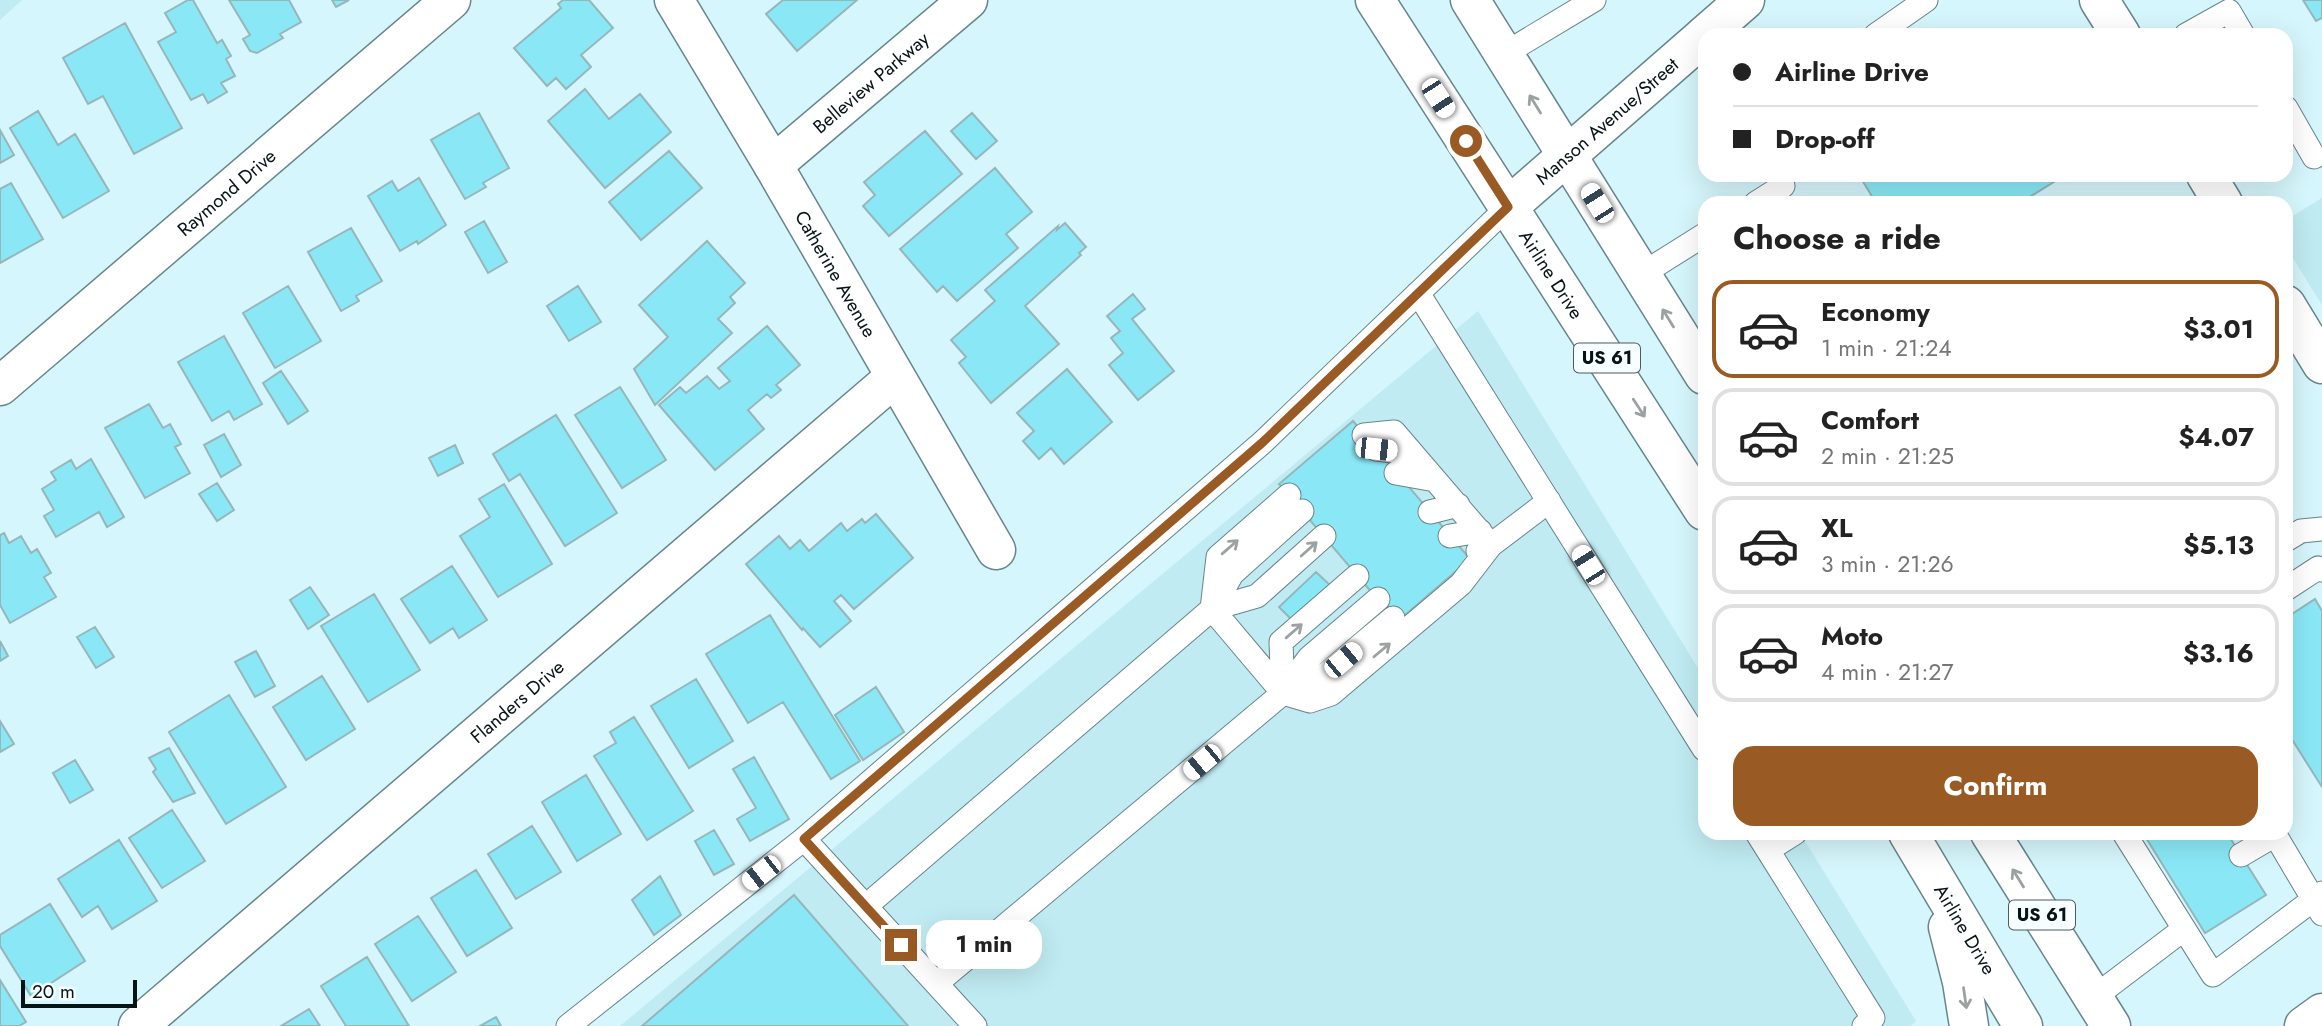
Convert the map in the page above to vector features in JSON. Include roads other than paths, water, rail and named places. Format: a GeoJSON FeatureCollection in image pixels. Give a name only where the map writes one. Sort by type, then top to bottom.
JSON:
{"type":"FeatureCollection","features":[{"type":"Feature","properties":{"kind":"main road","name":"Raymond Drive"},"geometry":{"type":"LineString","coordinates":[[0,386],[451,0]]}},
{"type":"Feature","properties":{"kind":"main road","name":"Catherine Avenue"},"geometry":{"type":"LineString","coordinates":[[674,0],[996,550]]}},
{"type":"Feature","properties":{"kind":"main road","name":"Belleview Parkway"},"geometry":{"type":"LineString","coordinates":[[773,165],[968,0]]}},
{"type":"Feature","properties":{"kind":"main road","name":"Airline Drive"},"geometry":{"type":"LineString","coordinates":[[1375,0],[1698,502]]}},
{"type":"Feature","properties":{"kind":"main road"},"geometry":{"type":"LineString","coordinates":[[1470,0],[1698,365]]}},
{"type":"Feature","properties":{"kind":"main road","name":"Manson Avenue/Street"},"geometry":{"type":"LineString","coordinates":[[1713,28],[1745,0]]}},
{"type":"Feature","properties":{"kind":"main road"},"geometry":{"type":"LineString","coordinates":[[2099,0],[2117,28]]}},
{"type":"Feature","properties":{"kind":"main road","name":"Manson Avenue/Street"},"geometry":{"type":"LineString","coordinates":[[1508,207],[1698,41]]}},
{"type":"Feature","properties":{"kind":"main road"},"geometry":{"type":"LineString","coordinates":[[2293,316],[2322,364]]}},
{"type":"Feature","properties":{"kind":"main road","name":"Flanders Drive"},"geometry":{"type":"LineString","coordinates":[[138,1026],[895,377]]}},
{"type":"Feature","properties":{"kind":"main road","name":"Airline Drive"},"geometry":{"type":"LineString","coordinates":[[1912,840],[2022,1026]]}},
{"type":"Feature","properties":{"kind":"main road","name":"US 61"},"geometry":{"type":"LineString","coordinates":[[1994,840],[2102,1012]]}},
{"type":"Feature","properties":{"kind":"main road"},"geometry":{"type":"LineString","coordinates":[[1937,884],[1962,982],[1969,1026]]}},
{"type":"Feature","properties":{"kind":"main road"},"geometry":{"type":"LineString","coordinates":[[2304,1026],[2322,1013]]}},
{"type":"Feature","properties":{"kind":"lane"},"geometry":{"type":"LineString","coordinates":[[1504,54],[1594,0]]}},
{"type":"Feature","properties":{"kind":"lane"},"geometry":{"type":"LineString","coordinates":[[1886,28],[1926,0]]}},
{"type":"Feature","properties":{"kind":"lane"},"geometry":{"type":"LineString","coordinates":[[2199,28],[2229,11],[2239,28]]}},
{"type":"Feature","properties":{"kind":"lane"},"geometry":{"type":"LineString","coordinates":[[2293,120],[2314,157]]}},
{"type":"Feature","properties":{"kind":"lane"},"geometry":{"type":"LineString","coordinates":[[1770,196],[1786,188]]}},
{"type":"Feature","properties":{"kind":"lane"},"geometry":{"type":"LineString","coordinates":[[568,1026],[804,839],[1263,442],[1508,207]]}},
{"type":"Feature","properties":{"kind":"lane"},"geometry":{"type":"LineString","coordinates":[[1642,274],[1698,239]]}},
{"type":"Feature","properties":{"kind":"lane"},"geometry":{"type":"LineString","coordinates":[[1419,293],[1698,739]]}},
{"type":"Feature","properties":{"kind":"lane"},"geometry":{"type":"LineString","coordinates":[[1370,442],[1394,432],[1486,538]]}},
{"type":"Feature","properties":{"kind":"lane"},"geometry":{"type":"LineString","coordinates":[[1396,473],[1435,480]]}},
{"type":"Feature","properties":{"kind":"lane"},"geometry":{"type":"LineString","coordinates":[[1467,556],[1486,538],[1549,501]]}},
{"type":"Feature","properties":{"kind":"lane"},"geometry":{"type":"LineString","coordinates":[[866,906],[1212,609],[1232,573],[1296,503]]}},
{"type":"Feature","properties":{"kind":"lane"},"geometry":{"type":"LineString","coordinates":[[1430,512],[1458,505]]}},
{"type":"Feature","properties":{"kind":"lane"},"geometry":{"type":"LineString","coordinates":[[2293,536],[2301,531],[2322,529]]}},
{"type":"Feature","properties":{"kind":"lane"},"geometry":{"type":"LineString","coordinates":[[1212,609],[1257,596],[1324,536]]}},
{"type":"Feature","properties":{"kind":"lane"},"geometry":{"type":"LineString","coordinates":[[1450,536],[1486,538]]}},
{"type":"Feature","properties":{"kind":"lane"},"geometry":{"type":"LineString","coordinates":[[1212,609],[1283,693],[1310,701],[1331,694],[1461,584],[1486,538]]}},
{"type":"Feature","properties":{"kind":"lane"},"geometry":{"type":"LineString","coordinates":[[2293,584],[2318,568],[2322,570]]}},
{"type":"Feature","properties":{"kind":"lane"},"geometry":{"type":"LineString","coordinates":[[1283,693],[1282,642],[1357,576]]}},
{"type":"Feature","properties":{"kind":"lane"},"geometry":{"type":"LineString","coordinates":[[937,984],[1283,693],[1309,659],[1378,599]]}},
{"type":"Feature","properties":{"kind":"lane"},"geometry":{"type":"LineString","coordinates":[[1283,693],[1326,674],[1394,618]]}},
{"type":"Feature","properties":{"kind":"lane"},"geometry":{"type":"LineString","coordinates":[[804,839],[975,1026]]}},
{"type":"Feature","properties":{"kind":"lane"},"geometry":{"type":"LineString","coordinates":[[2131,840],[2148,857],[2174,899],[2184,929],[2213,975],[2319,902],[2279,840]]}},
{"type":"Feature","properties":{"kind":"lane"},"geometry":{"type":"LineString","coordinates":[[2241,856],[2266,840]]}},
{"type":"Feature","properties":{"kind":"lane"},"geometry":{"type":"LineString","coordinates":[[1762,841],[1873,1018],[1864,1026]]}},
{"type":"Feature","properties":{"kind":"lane"},"geometry":{"type":"LineString","coordinates":[[2102,1012],[2184,929]]}}]}
